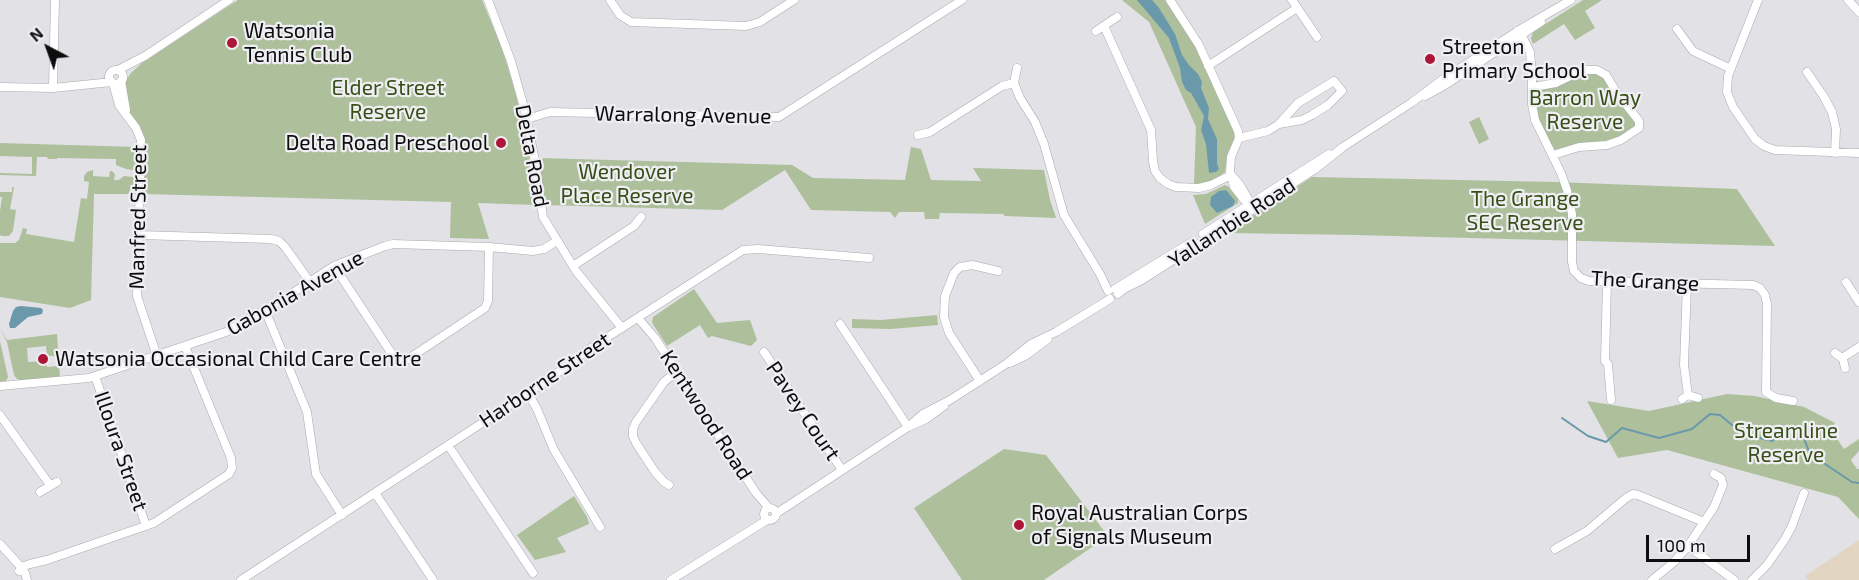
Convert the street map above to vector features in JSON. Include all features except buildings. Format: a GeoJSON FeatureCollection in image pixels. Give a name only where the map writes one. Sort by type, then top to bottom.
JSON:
{"type":"FeatureCollection","features":[{"type":"Feature","properties":{"kind":"street"},"geometry":{"type":"LineString","coordinates":[[52,88],[55,0]]}},
{"type":"Feature","properties":{"kind":"street"},"geometry":{"type":"LineString","coordinates":[[0,87],[52,88],[116,80],[145,56],[229,0]]}},
{"type":"Feature","properties":{"kind":"street","name":"Delta Road"},"geometry":{"type":"LineString","coordinates":[[488,0],[511,61],[526,115],[546,223],[573,266],[600,300],[619,330]]}},
{"type":"Feature","properties":{"kind":"street"},"geometry":{"type":"LineString","coordinates":[[610,0],[620,15],[631,22],[746,26],[760,22],[794,0]]}},
{"type":"Feature","properties":{"kind":"street","name":"Warralong Avenue"},"geometry":{"type":"LineString","coordinates":[[526,115],[550,112],[779,117],[962,0]]}},
{"type":"Feature","properties":{"kind":"street"},"geometry":{"type":"LineString","coordinates":[[1170,0],[1196,40],[1238,131],[1239,138],[1231,157],[1231,175],[1234,187],[1251,206]]}},
{"type":"Feature","properties":{"kind":"street"},"geometry":{"type":"LineString","coordinates":[[1292,0],[1317,37]]}},
{"type":"Feature","properties":{"kind":"street","name":"Yallambie Road"},"geometry":{"type":"LineString","coordinates":[[671,580],[748,531],[769,512],[798,499],[908,427],[937,412],[950,400],[1006,364],[1016,361],[1037,348],[1112,293],[1251,206],[1314,170],[1343,147],[1411,103],[1440,80],[1518,35],[1571,0]]}},
{"type":"Feature","properties":{"kind":"street"},"geometry":{"type":"LineString","coordinates":[[1758,0],[1727,84],[1729,99],[1755,139],[1775,150],[1859,153]]}},
{"type":"Feature","properties":{"kind":"street"},"geometry":{"type":"LineString","coordinates":[[1848,0],[1859,12]]}},
{"type":"Feature","properties":{"kind":"street"},"geometry":{"type":"LineString","coordinates":[[1208,66],[1298,8]]}},
{"type":"Feature","properties":{"kind":"street"},"geometry":{"type":"LineString","coordinates":[[1096,31],[1117,17]]}},
{"type":"Feature","properties":{"kind":"street"},"geometry":{"type":"LineString","coordinates":[[1104,26],[1151,130],[1152,161],[1160,178],[1176,187],[1199,188],[1231,175]]}},
{"type":"Feature","properties":{"kind":"street"},"geometry":{"type":"LineString","coordinates":[[1677,29],[1693,51],[1731,69]]}},
{"type":"Feature","properties":{"kind":"street","name":"The Grange"},"geometry":{"type":"LineString","coordinates":[[1518,35],[1531,66],[1532,104],[1535,120],[1561,173],[1570,202],[1574,271],[1584,279],[1607,282],[1753,285],[1763,291],[1767,299],[1766,392],[1776,398],[1793,401]]}},
{"type":"Feature","properties":{"kind":"street"},"geometry":{"type":"LineString","coordinates":[[116,80],[114,70],[145,56]]}},
{"type":"Feature","properties":{"kind":"street"},"geometry":{"type":"LineString","coordinates":[[1017,68],[1014,83],[1047,150],[1064,215],[1112,293]]}},
{"type":"Feature","properties":{"kind":"street"},"geometry":{"type":"LineString","coordinates":[[1533,87],[1556,82],[1584,69],[1597,70],[1606,75],[1617,93],[1640,121],[1639,128],[1621,140],[1607,145],[1579,147],[1553,155]]}},
{"type":"Feature","properties":{"kind":"street"},"geometry":{"type":"LineString","coordinates":[[1807,72],[1832,112],[1836,129],[1835,153]]}},
{"type":"Feature","properties":{"kind":"street","name":"Manfred Street"},"geometry":{"type":"LineString","coordinates":[[116,80],[122,93],[127,115],[138,131],[141,145],[138,300],[157,356]]}},
{"type":"Feature","properties":{"kind":"street"},"geometry":{"type":"LineString","coordinates":[[1239,138],[1268,131],[1279,124],[1298,103],[1334,81],[1342,91],[1328,105],[1312,115],[1302,120],[1279,124]]}},
{"type":"Feature","properties":{"kind":"street"},"geometry":{"type":"LineString","coordinates":[[918,135],[930,132],[1002,86],[1014,83]]}},
{"type":"Feature","properties":{"kind":"street"},"geometry":{"type":"LineString","coordinates":[[573,266],[634,226],[641,217]]}},
{"type":"Feature","properties":{"kind":"street"},"geometry":{"type":"LineString","coordinates":[[139,235],[272,238],[285,247],[309,282]]}},
{"type":"Feature","properties":{"kind":"street","name":"Gabonia Avenue"},"geometry":{"type":"LineString","coordinates":[[0,386],[81,380],[226,332],[334,266],[393,244],[538,251],[557,242]]}},
{"type":"Feature","properties":{"kind":"street"},"geometry":{"type":"LineString","coordinates":[[334,266],[392,354],[397,359],[405,361],[485,308],[488,301],[489,247]]}},
{"type":"Feature","properties":{"kind":"street","name":"Harborne Street"},"geometry":{"type":"LineString","coordinates":[[242,580],[739,253],[748,249],[868,258]]}},
{"type":"Feature","properties":{"kind":"street"},"geometry":{"type":"LineString","coordinates":[[980,381],[949,333],[944,317],[945,296],[954,273],[960,267],[972,265],[998,270]]}},
{"type":"Feature","properties":{"kind":"street"},"geometry":{"type":"LineString","coordinates":[[1607,282],[1605,361],[1608,364],[1611,400]]}},
{"type":"Feature","properties":{"kind":"street"},"geometry":{"type":"LineString","coordinates":[[1846,282],[1859,302]]}},
{"type":"Feature","properties":{"kind":"street"},"geometry":{"type":"LineString","coordinates":[[1687,284],[1685,397],[1698,398]]}},
{"type":"Feature","properties":{"kind":"street"},"geometry":{"type":"LineString","coordinates":[[265,310],[307,412],[316,474],[342,515]]}},
{"type":"Feature","properties":{"kind":"street","name":"Kentwood Road"},"geometry":{"type":"LineString","coordinates":[[641,316],[769,512]]}},
{"type":"Feature","properties":{"kind":"street"},"geometry":{"type":"LineString","coordinates":[[840,324],[908,427]]}},
{"type":"Feature","properties":{"kind":"street"},"geometry":{"type":"LineString","coordinates":[[21,570],[146,526],[161,519],[226,477],[232,468],[231,458],[185,346]]}},
{"type":"Feature","properties":{"kind":"street"},"geometry":{"type":"LineString","coordinates":[[1845,368],[1838,356],[1859,347]]}},
{"type":"Feature","properties":{"kind":"street","name":"Pavey Court"},"geometry":{"type":"LineString","coordinates":[[764,352],[842,470]]}},
{"type":"Feature","properties":{"kind":"street"},"geometry":{"type":"LineString","coordinates":[[669,485],[660,478],[636,443],[633,429],[664,382],[677,371]]}},
{"type":"Feature","properties":{"kind":"street","name":"Illoura Street"},"geometry":{"type":"LineString","coordinates":[[95,376],[146,526]]}},
{"type":"Feature","properties":{"kind":"street"},"geometry":{"type":"LineString","coordinates":[[528,393],[554,450],[600,527]]}},
{"type":"Feature","properties":{"kind":"street"},"geometry":{"type":"LineString","coordinates":[[0,415],[54,483],[40,492]]}},
{"type":"Feature","properties":{"kind":"street"},"geometry":{"type":"LineString","coordinates":[[448,445],[533,573]]}},
{"type":"Feature","properties":{"kind":"street"},"geometry":{"type":"LineString","coordinates":[[1652,580],[1674,562],[1688,546],[1714,507],[1723,485],[1721,478],[1714,474]]}},
{"type":"Feature","properties":{"kind":"street"},"geometry":{"type":"LineString","coordinates":[[375,493],[431,579]]}},
{"type":"Feature","properties":{"kind":"street"},"geometry":{"type":"LineString","coordinates":[[1555,549],[1595,526],[1633,494],[1704,522]]}},
{"type":"Feature","properties":{"kind":"street"},"geometry":{"type":"LineString","coordinates":[[1752,580],[1767,565],[1785,539],[1804,494]]}},
{"type":"Feature","properties":{"kind":"street"},"geometry":{"type":"LineString","coordinates":[[1560,535],[1565,543]]}},
{"type":"Feature","properties":{"kind":"street"},"geometry":{"type":"LineString","coordinates":[[1,545],[12,566],[21,570],[27,580]]}},
{"type":"Feature","properties":{"kind":"street"},"geometry":{"type":"LineString","coordinates":[[1688,546],[1734,580]]}},
{"type":"Feature","properties":{"kind":"street"},"geometry":{"type":"LineString","coordinates":[[21,570],[22,580]]}},
{"type":"Feature","properties":{"kind":"shaded area"},"geometry":{"type":"Polygon","coordinates":[[[1859,540],[1859,580],[1808,580],[1805,576],[1859,540]]]}},
{"type":"Feature","properties":{"kind":"green space","name":"Elder Street Reserve"},"geometry":{"type":"Polygon","coordinates":[[[238,0],[482,0],[502,48],[516,95],[527,140],[536,205],[478,203],[489,239],[450,238],[451,202],[143,194],[137,123],[128,111],[125,82],[143,62],[238,0]]]}},
{"type":"Feature","properties":{"kind":"green space"},"geometry":{"type":"Polygon","coordinates":[[[1122,0],[1166,0],[1196,46],[1235,133],[1235,141],[1228,152],[1225,172],[1209,183],[1194,185],[1196,127],[1149,22],[1122,0]]]}},
{"type":"Feature","properties":{"kind":"green space"},"geometry":{"type":"Polygon","coordinates":[[[1583,0],[1602,0],[1585,11],[1595,28],[1575,40],[1564,24],[1533,44],[1531,39],[1533,32],[1583,0]]]}},
{"type":"Feature","properties":{"kind":"green space","name":"Barron Way Reserve"},"geometry":{"type":"Polygon","coordinates":[[[1584,72],[1603,76],[1635,117],[1637,125],[1618,139],[1555,150],[1541,128],[1536,109],[1536,95],[1539,91],[1567,82],[1584,72]]]}},
{"type":"Feature","properties":{"kind":"green space"},"geometry":{"type":"Polygon","coordinates":[[[1479,117],[1489,139],[1479,144],[1469,122],[1479,117]]]}},
{"type":"Feature","properties":{"kind":"green space"},"geometry":{"type":"Polygon","coordinates":[[[0,143],[138,147],[138,168],[133,170],[116,165],[116,159],[37,157],[36,176],[0,175],[0,173],[32,174],[32,157],[0,156],[0,143]]]}},
{"type":"Feature","properties":{"kind":"green space","name":"Wendover Place Reserve"},"geometry":{"type":"Polygon","coordinates":[[[911,147],[921,149],[931,180],[981,181],[973,168],[1044,170],[1056,218],[940,213],[939,219],[925,219],[924,212],[899,212],[895,218],[890,212],[811,210],[785,170],[722,210],[545,205],[539,158],[792,165],[813,178],[905,180],[911,147]]]}},
{"type":"Feature","properties":{"kind":"green space"},"geometry":{"type":"Polygon","coordinates":[[[93,170],[93,176],[109,177],[112,171],[115,174],[114,180],[119,180],[124,176],[137,180],[136,194],[94,194],[91,300],[70,308],[0,297],[0,243],[15,243],[19,240],[23,228],[27,229],[26,234],[74,242],[81,198],[87,199],[89,182],[84,181],[84,176],[93,170]]]}},
{"type":"Feature","properties":{"kind":"green space","name":"The Grange SEC Reserve"},"geometry":{"type":"Polygon","coordinates":[[[1312,177],[1556,182],[1737,189],[1775,246],[1226,233],[1312,177]]]}},
{"type":"Feature","properties":{"kind":"green space"},"geometry":{"type":"Polygon","coordinates":[[[1225,185],[1231,188],[1238,203],[1205,224],[1193,195],[1206,194],[1225,185]]]}},
{"type":"Feature","properties":{"kind":"green space"},"geometry":{"type":"Polygon","coordinates":[[[12,187],[14,187],[10,209],[16,210],[13,231],[9,236],[2,236],[0,235],[2,197],[0,197],[0,192],[12,192],[12,187]]]}},
{"type":"Feature","properties":{"kind":"green space"},"geometry":{"type":"Polygon","coordinates":[[[694,289],[717,323],[750,320],[757,340],[751,346],[712,336],[708,338],[700,325],[667,346],[652,322],[653,317],[694,289]]]}},
{"type":"Feature","properties":{"kind":"green space"},"geometry":{"type":"Polygon","coordinates":[[[937,315],[938,325],[891,329],[852,328],[852,319],[881,320],[937,315]]]}},
{"type":"Feature","properties":{"kind":"green space"},"geometry":{"type":"Polygon","coordinates":[[[0,328],[7,340],[57,334],[60,378],[22,381],[17,379],[14,375],[7,342],[0,328]],[[46,346],[27,348],[28,362],[46,361],[47,367],[58,366],[57,356],[47,356],[46,346]]]}},
{"type":"Feature","properties":{"kind":"green space"},"geometry":{"type":"Polygon","coordinates":[[[0,341],[8,377],[6,381],[0,383],[0,341]]]}},
{"type":"Feature","properties":{"kind":"green space","name":"Streamline Reserve"},"geometry":{"type":"Polygon","coordinates":[[[1727,394],[1755,396],[1804,407],[1835,423],[1831,430],[1844,449],[1859,439],[1859,451],[1851,460],[1859,469],[1859,519],[1838,497],[1667,450],[1618,458],[1587,401],[1649,411],[1727,394]]]}},
{"type":"Feature","properties":{"kind":"green space"},"geometry":{"type":"Polygon","coordinates":[[[1004,449],[1046,455],[1108,536],[1044,580],[962,580],[914,508],[1004,449]]]}},
{"type":"Feature","properties":{"kind":"green space"},"geometry":{"type":"Polygon","coordinates":[[[574,496],[589,524],[557,538],[566,552],[535,560],[517,535],[574,496]]]}},
{"type":"Feature","properties":{"kind":"water"},"geometry":{"type":"Polygon","coordinates":[[[1137,0],[1152,0],[1159,8],[1175,34],[1182,55],[1202,82],[1201,88],[1209,108],[1208,119],[1217,139],[1219,169],[1216,172],[1209,173],[1206,144],[1201,130],[1204,116],[1182,82],[1180,68],[1169,38],[1137,0]]]}},
{"type":"Feature","properties":{"kind":"water"},"geometry":{"type":"Polygon","coordinates":[[[1226,190],[1235,201],[1233,206],[1217,213],[1210,205],[1211,197],[1219,191],[1226,190]]]}},
{"type":"Feature","properties":{"kind":"water"},"geometry":{"type":"Polygon","coordinates":[[[16,307],[41,308],[42,314],[28,317],[15,328],[10,328],[13,311],[16,307]]]}},
{"type":"Feature","properties":{"kind":"waterway"},"geometry":{"type":"LineString","coordinates":[[1562,418],[1588,436],[1606,442],[1622,428],[1659,438],[1692,429],[1710,414],[1720,415],[1743,434],[1772,441],[1795,426],[1800,428],[1810,454],[1852,482],[1859,483]]}},
{"type":"Feature","properties":{"kind":"place","name":"Watsonia Tennis Club"},"geometry":{"type":"Point","coordinates":[232,43]}},
{"type":"Feature","properties":{"kind":"place","name":"Streeton Primary School"},"geometry":{"type":"Point","coordinates":[1430,59]}},
{"type":"Feature","properties":{"kind":"place","name":"Delta Road Preschool"},"geometry":{"type":"Point","coordinates":[501,143]}},
{"type":"Feature","properties":{"kind":"place","name":"Watsonia Occasional Child Care Centre"},"geometry":{"type":"Point","coordinates":[43,359]}},
{"type":"Feature","properties":{"kind":"place","name":"Royal Australian Corps of Signals Museum"},"geometry":{"type":"Point","coordinates":[1019,525]}}]}
